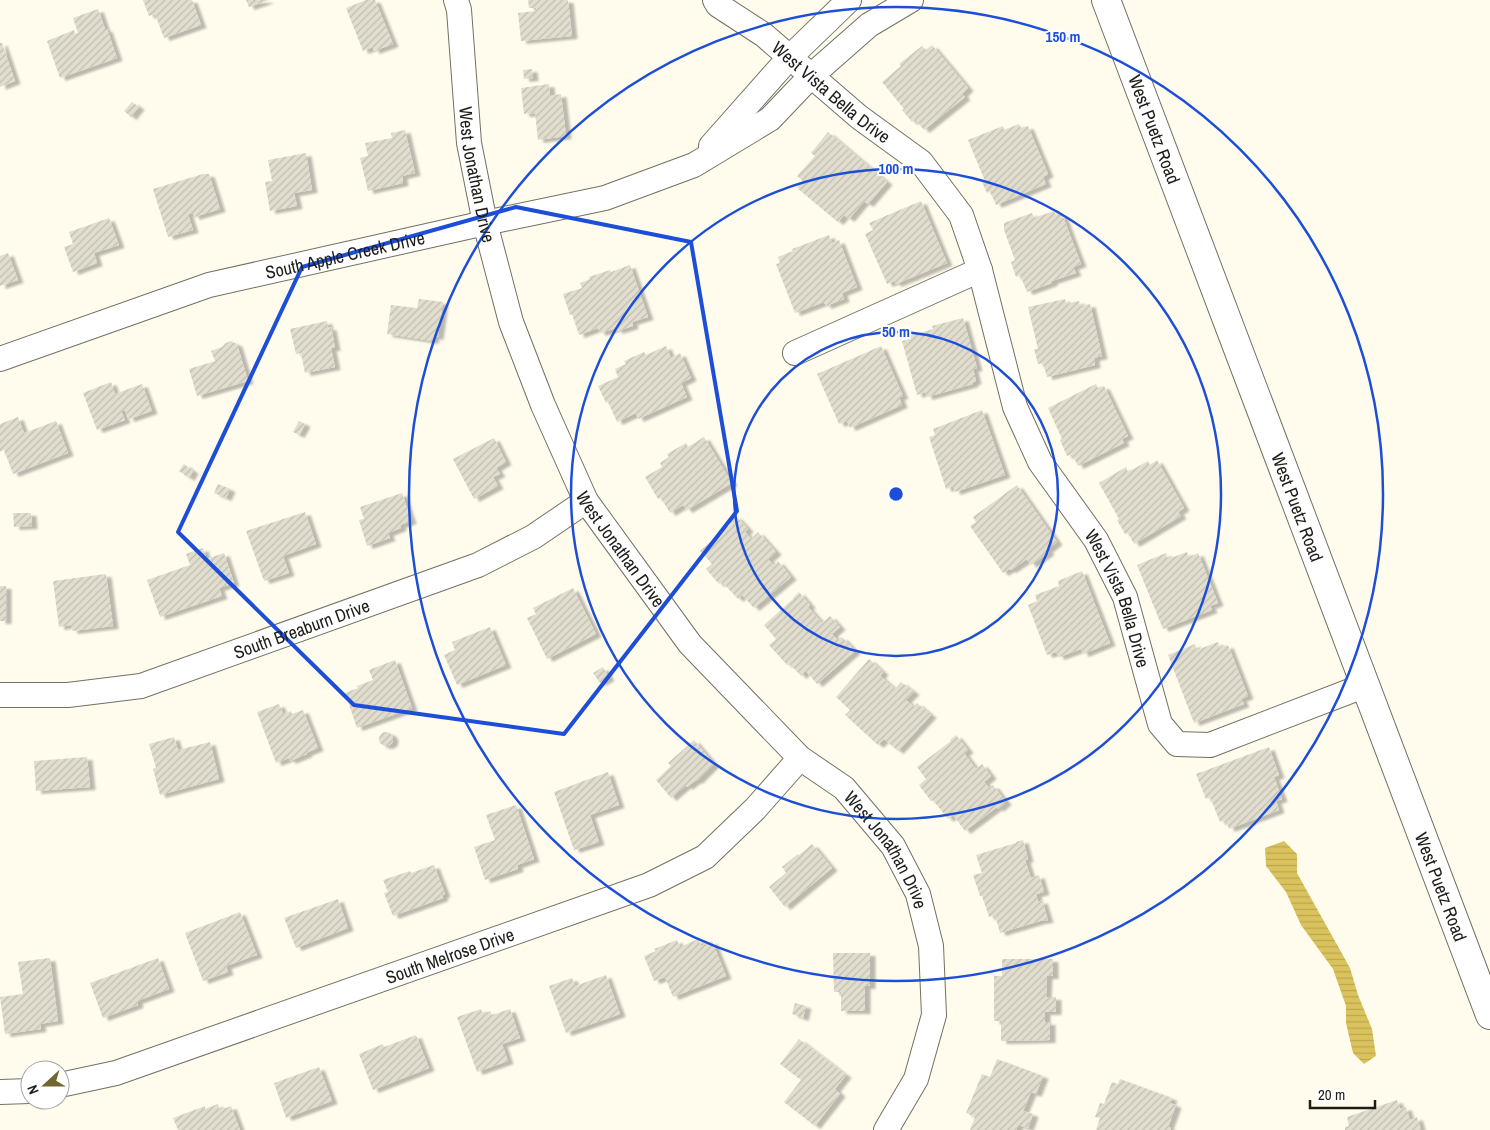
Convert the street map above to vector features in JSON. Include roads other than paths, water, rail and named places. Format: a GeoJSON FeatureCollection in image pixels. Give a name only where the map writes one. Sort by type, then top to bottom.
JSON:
{"type":"FeatureCollection","features":[{"type":"Feature","properties":{"kind":"street","name":"West Jonathan Drive"},"geometry":{"type":"LineString","coordinates":[[456,0],[459,10],[469,143],[485,222],[511,322],[543,405],[586,501],[690,644],[800,758],[844,788],[893,846],[918,894],[931,946],[934,1015],[916,1079],[886,1130]]}},
{"type":"Feature","properties":{"kind":"street","name":"West Vista Bella Drive"},"geometry":{"type":"LineString","coordinates":[[715,0],[718,6],[764,35],[859,117],[921,162],[961,215],[980,270],[1014,406],[1040,462],[1096,540],[1125,597],[1160,724],[1177,744],[1210,745],[1366,685]]}},
{"type":"Feature","properties":{"kind":"street","name":"South Apple Creek Drive"},"geometry":{"type":"LineString","coordinates":[[694,166],[789,58],[849,0]]}},
{"type":"Feature","properties":{"kind":"street","name":"South Apple Creek Drive"},"geometry":{"type":"LineString","coordinates":[[0,359],[208,285],[485,222],[605,198],[694,166],[770,119],[811,76],[869,25],[911,0]]}},
{"type":"Feature","properties":{"kind":"street","name":"West Puetz Road"},"geometry":{"type":"LineString","coordinates":[[1106,0],[1490,1015]]}},
{"type":"Feature","properties":{"kind":"street"},"geometry":{"type":"LineString","coordinates":[[795,353],[980,270]]}},
{"type":"Feature","properties":{"kind":"street","name":"South Breaburn Drive"},"geometry":{"type":"LineString","coordinates":[[0,695],[68,695],[141,686],[478,565],[533,537],[586,501]]}},
{"type":"Feature","properties":{"kind":"street","name":"South Melrose Drive"},"geometry":{"type":"LineString","coordinates":[[70,1083],[116,1072],[649,885],[705,857],[755,809],[800,758]]}},
{"type":"Feature","properties":{"kind":"street"},"geometry":{"type":"LineString","coordinates":[[0,1092],[20,1091]]}}]}
